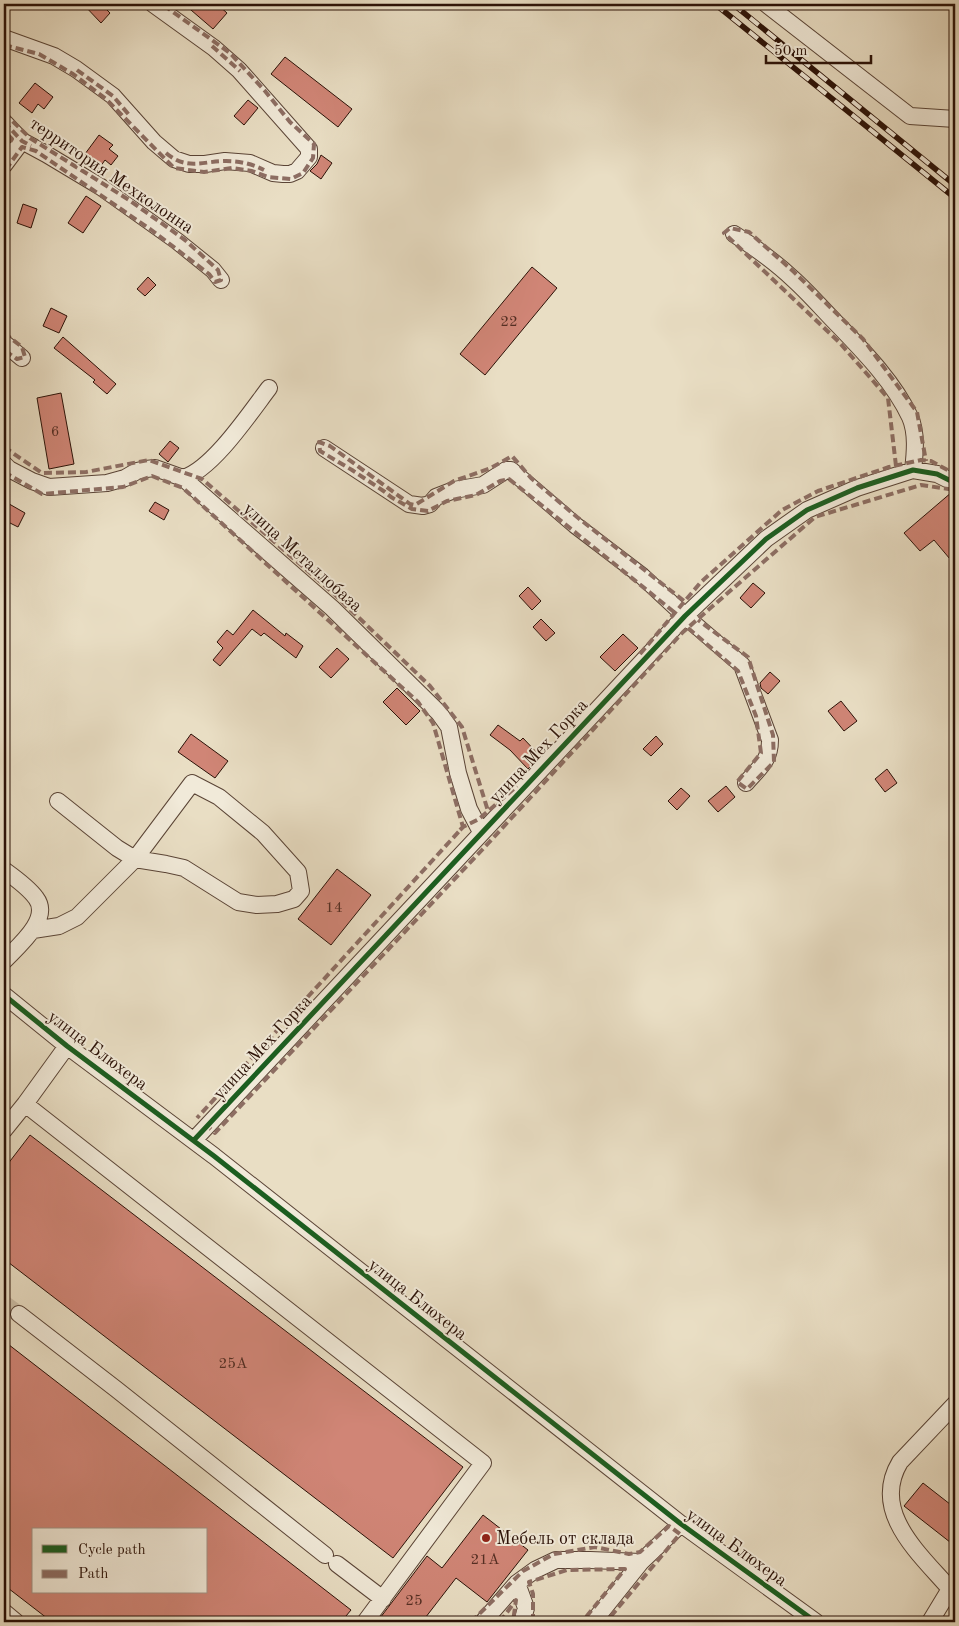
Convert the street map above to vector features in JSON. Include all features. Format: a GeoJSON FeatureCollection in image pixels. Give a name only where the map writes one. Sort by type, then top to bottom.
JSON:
{"type":"FeatureCollection","features":[{"type":"Feature","properties":{"kind":"street"},"geometry":{"type":"LineString","coordinates":[[4,38],[54,56],[76,69],[113,96],[154,142],[174,160],[189,164],[225,161],[250,163],[274,174],[290,174],[298,171],[310,157],[309,149],[239,70],[214,48],[153,4]]}},
{"type":"Feature","properties":{"kind":"street"},"geometry":{"type":"LineString","coordinates":[[766,4],[910,116],[955,119]]}},
{"type":"Feature","properties":{"kind":"street","name":"территория Мехколонна"},"geometry":{"type":"LineString","coordinates":[[4,122],[22,141],[108,192],[177,241],[213,270],[221,280]]}},
{"type":"Feature","properties":{"kind":"street"},"geometry":{"type":"LineString","coordinates":[[4,165],[22,141]]}},
{"type":"Feature","properties":{"kind":"street"},"geometry":{"type":"LineString","coordinates":[[734,234],[763,253],[792,278],[874,363],[896,393],[910,418],[914,429],[913,470]]}},
{"type":"Feature","properties":{"kind":"street"},"geometry":{"type":"LineString","coordinates":[[4,343],[22,358]]}},
{"type":"Feature","properties":{"kind":"street"},"geometry":{"type":"LineString","coordinates":[[183,478],[193,476],[213,459],[269,388]]}},
{"type":"Feature","properties":{"kind":"street"},"geometry":{"type":"LineString","coordinates":[[324,448],[409,504],[417,506],[430,504],[436,497],[454,490],[483,485],[506,470],[511,470],[543,499],[642,576],[742,665],[770,740],[770,750],[765,762],[746,783]]}},
{"type":"Feature","properties":{"kind":"street","name":"улица Металлобаза"},"geometry":{"type":"LineString","coordinates":[[4,464],[32,481],[49,487],[107,483],[125,478],[137,471],[155,468],[183,478],[332,608],[439,713],[449,726],[458,773],[469,809],[481,832]]}},
{"type":"Feature","properties":{"kind":"street","name":"улица Мех Горка"},"geometry":{"type":"LineString","coordinates":[[194,1140],[685,616],[766,539],[806,510],[857,488],[913,470],[938,474],[955,483]]}},
{"type":"Feature","properties":{"kind":"street"},"geometry":{"type":"LineString","coordinates":[[32,930],[59,926],[77,917],[135,859],[192,783],[219,797],[263,833],[298,872],[300,891],[294,899],[276,904],[257,905],[238,902],[184,868],[135,859],[117,848],[58,801]]}},
{"type":"Feature","properties":{"kind":"street"},"geometry":{"type":"LineString","coordinates":[[4,870],[37,898],[41,908],[39,919],[32,930],[4,961]]}},
{"type":"Feature","properties":{"kind":"street","name":"улица Блюхера"},"geometry":{"type":"LineString","coordinates":[[4,995],[67,1046],[194,1140],[681,1524],[816,1622]]}},
{"type":"Feature","properties":{"kind":"street"},"geometry":{"type":"LineString","coordinates":[[4,1130],[67,1046]]}},
{"type":"Feature","properties":{"kind":"street"},"geometry":{"type":"LineString","coordinates":[[25,1104],[483,1463],[365,1622]]}},
{"type":"Feature","properties":{"kind":"street"},"geometry":{"type":"LineString","coordinates":[[19,1314],[383,1599]]}},
{"type":"Feature","properties":{"kind":"street"},"geometry":{"type":"LineString","coordinates":[[930,1622],[952,1586],[908,1541],[897,1523],[891,1491],[894,1473],[900,1462],[955,1404]]}},
{"type":"Feature","properties":{"kind":"street"},"geometry":{"type":"LineString","coordinates":[[593,1622],[641,1562],[681,1524]]}},
{"type":"Feature","properties":{"kind":"street"},"geometry":{"type":"LineString","coordinates":[[483,1622],[517,1583],[535,1570],[556,1560],[641,1562]]}},
{"type":"Feature","properties":{"kind":"street"},"geometry":{"type":"LineString","coordinates":[[517,1583],[526,1608],[522,1622]]}},
{"type":"Feature","properties":{"kind":"street"},"geometry":{"type":"LineString","coordinates":[[4,1612],[16,1622]]}},
{"type":"Feature","properties":{"kind":"building"},"geometry":{"type":"Polygon","coordinates":[[[83,4],[101,4],[110,13],[101,23],[83,4]]]}},
{"type":"Feature","properties":{"kind":"building"},"geometry":{"type":"Polygon","coordinates":[[[184,4],[217,4],[227,13],[213,29],[184,4]]]}},
{"type":"Feature","properties":{"kind":"building"},"geometry":{"type":"Polygon","coordinates":[[[285,57],[352,109],[338,127],[271,74],[285,57]]]}},
{"type":"Feature","properties":{"kind":"building"},"geometry":{"type":"Polygon","coordinates":[[[35,83],[53,97],[44,109],[38,104],[32,113],[19,103],[35,83]]]}},
{"type":"Feature","properties":{"kind":"building"},"geometry":{"type":"Polygon","coordinates":[[[248,100],[258,108],[244,125],[234,116],[248,100]]]}},
{"type":"Feature","properties":{"kind":"building"},"geometry":{"type":"Polygon","coordinates":[[[99,135],[113,145],[109,149],[118,156],[111,165],[105,160],[98,170],[82,158],[99,135]]]}},
{"type":"Feature","properties":{"kind":"building"},"geometry":{"type":"Polygon","coordinates":[[[321,155],[332,163],[321,179],[310,171],[317,164],[321,155]]]}},
{"type":"Feature","properties":{"kind":"building"},"geometry":{"type":"Polygon","coordinates":[[[86,196],[101,206],[83,233],[68,223],[86,196]]]}},
{"type":"Feature","properties":{"kind":"building"},"geometry":{"type":"Polygon","coordinates":[[[23,204],[37,209],[31,228],[17,223],[23,204]]]}},
{"type":"Feature","properties":{"kind":"building"},"geometry":{"type":"Polygon","coordinates":[[[532,267],[557,288],[485,375],[460,354],[532,267]]]}},
{"type":"Feature","properties":{"kind":"building"},"geometry":{"type":"Polygon","coordinates":[[[148,277],[156,285],[145,296],[137,289],[148,277]]]}},
{"type":"Feature","properties":{"kind":"building"},"geometry":{"type":"Polygon","coordinates":[[[51,308],[67,316],[59,333],[43,326],[51,308]]]}},
{"type":"Feature","properties":{"kind":"building"},"geometry":{"type":"Polygon","coordinates":[[[63,337],[116,384],[107,394],[93,382],[95,380],[54,348],[63,337]]]}},
{"type":"Feature","properties":{"kind":"building"},"geometry":{"type":"Polygon","coordinates":[[[61,393],[74,464],[49,469],[37,398],[61,393]]]}},
{"type":"Feature","properties":{"kind":"building"},"geometry":{"type":"Polygon","coordinates":[[[170,441],[179,448],[168,462],[159,454],[170,441]]]}},
{"type":"Feature","properties":{"kind":"building"},"geometry":{"type":"Polygon","coordinates":[[[952,492],[955,493],[955,565],[934,540],[920,551],[904,533],[952,492]]]}},
{"type":"Feature","properties":{"kind":"building"},"geometry":{"type":"Polygon","coordinates":[[[4,501],[25,513],[18,527],[4,520],[4,501]]]}},
{"type":"Feature","properties":{"kind":"building"},"geometry":{"type":"Polygon","coordinates":[[[155,502],[169,510],[164,520],[149,511],[155,502]]]}},
{"type":"Feature","properties":{"kind":"building"},"geometry":{"type":"Polygon","coordinates":[[[753,583],[765,593],[751,608],[740,598],[753,583]]]}},
{"type":"Feature","properties":{"kind":"building"},"geometry":{"type":"Polygon","coordinates":[[[528,587],[541,601],[532,610],[519,596],[528,587]]]}},
{"type":"Feature","properties":{"kind":"building"},"geometry":{"type":"Polygon","coordinates":[[[253,610],[285,636],[286,633],[303,646],[296,658],[264,633],[261,636],[252,629],[220,666],[213,660],[223,648],[217,642],[227,630],[233,635],[253,610]]]}},
{"type":"Feature","properties":{"kind":"building"},"geometry":{"type":"Polygon","coordinates":[[[541,619],[555,633],[546,641],[533,627],[541,619]]]}},
{"type":"Feature","properties":{"kind":"building"},"geometry":{"type":"Polygon","coordinates":[[[623,634],[638,648],[615,671],[600,657],[623,634]]]}},
{"type":"Feature","properties":{"kind":"building"},"geometry":{"type":"Polygon","coordinates":[[[337,648],[349,659],[331,678],[319,667],[337,648]]]}},
{"type":"Feature","properties":{"kind":"building"},"geometry":{"type":"Polygon","coordinates":[[[770,672],[780,681],[768,694],[761,688],[760,683],[770,672]]]}},
{"type":"Feature","properties":{"kind":"building"},"geometry":{"type":"Polygon","coordinates":[[[397,688],[420,711],[406,725],[383,702],[397,688]]]}},
{"type":"Feature","properties":{"kind":"building"},"geometry":{"type":"Polygon","coordinates":[[[841,701],[857,721],[844,731],[828,711],[841,701]]]}},
{"type":"Feature","properties":{"kind":"building"},"geometry":{"type":"Polygon","coordinates":[[[498,725],[520,741],[523,738],[540,756],[528,769],[510,750],[490,735],[498,725]]]}},
{"type":"Feature","properties":{"kind":"building"},"geometry":{"type":"Polygon","coordinates":[[[191,734],[228,761],[215,778],[178,752],[191,734]]]}},
{"type":"Feature","properties":{"kind":"building"},"geometry":{"type":"Polygon","coordinates":[[[656,736],[663,744],[651,756],[643,749],[656,736]]]}},
{"type":"Feature","properties":{"kind":"building"},"geometry":{"type":"Polygon","coordinates":[[[887,769],[897,783],[885,792],[875,779],[887,769]]]}},
{"type":"Feature","properties":{"kind":"building"},"geometry":{"type":"Polygon","coordinates":[[[726,786],[735,797],[718,812],[708,801],[726,786]]]}},
{"type":"Feature","properties":{"kind":"building"},"geometry":{"type":"Polygon","coordinates":[[[681,788],[690,796],[677,810],[668,801],[681,788]]]}},
{"type":"Feature","properties":{"kind":"building"},"geometry":{"type":"Polygon","coordinates":[[[337,869],[371,895],[331,945],[298,919],[337,869]]]}},
{"type":"Feature","properties":{"kind":"building"},"geometry":{"type":"Polygon","coordinates":[[[30,1135],[463,1467],[393,1558],[4,1259],[4,1169],[30,1135]]]}},
{"type":"Feature","properties":{"kind":"building"},"geometry":{"type":"Polygon","coordinates":[[[4,1341],[351,1610],[341,1622],[52,1622],[4,1585],[4,1341]]]}},
{"type":"Feature","properties":{"kind":"building"},"geometry":{"type":"Polygon","coordinates":[[[923,1483],[955,1508],[955,1546],[904,1506],[923,1483]]]}},
{"type":"Feature","properties":{"kind":"building"},"geometry":{"type":"Polygon","coordinates":[[[483,1515],[528,1550],[487,1602],[456,1578],[422,1622],[377,1622],[427,1556],[442,1568],[483,1515]]]}},
{"type":"Feature","properties":{"kind":"tunnel"},"geometry":{"type":"LineString","coordinates":[[4,1303],[19,1314]]}},
{"type":"Feature","properties":{"kind":"railway"},"geometry":{"type":"LineString","coordinates":[[715,4],[955,198]]}},
{"type":"Feature","properties":{"kind":"railway"},"geometry":{"type":"LineString","coordinates":[[733,4],[955,185]]}},
{"type":"Feature","properties":{"kind":"marked path"},"geometry":{"type":"LineString","coordinates":[[4,45],[39,54],[73,74],[106,99],[174,168],[204,172],[232,168],[252,171],[268,177],[291,179],[303,173],[313,158],[314,144],[290,122],[230,53],[162,4]]}},
{"type":"Feature","properties":{"kind":"marked path"},"geometry":{"type":"LineString","coordinates":[[212,46],[240,71]]}},
{"type":"Feature","properties":{"kind":"marked path"},"geometry":{"type":"LineString","coordinates":[[77,70],[113,96],[130,116]]}},
{"type":"Feature","properties":{"kind":"marked path"},"geometry":{"type":"LineString","coordinates":[[4,113],[30,138],[129,200],[185,240],[218,270],[221,280],[215,282],[209,274],[150,229],[36,151],[22,147],[4,172]]}},
{"type":"Feature","properties":{"kind":"marked path"},"geometry":{"type":"LineString","coordinates":[[4,122],[22,141],[31,146]]}},
{"type":"Feature","properties":{"kind":"marked path"},"geometry":{"type":"LineString","coordinates":[[4,152],[12,139],[5,132]]}},
{"type":"Feature","properties":{"kind":"marked path"},"geometry":{"type":"LineString","coordinates":[[166,153],[181,162],[195,164],[226,161],[250,165],[264,170]]}},
{"type":"Feature","properties":{"kind":"marked path"},"geometry":{"type":"LineString","coordinates":[[896,466],[888,398],[839,342],[724,233],[730,228],[749,232],[794,272],[863,339],[917,412],[926,461]]}},
{"type":"Feature","properties":{"kind":"marked path"},"geometry":{"type":"LineString","coordinates":[[4,333],[22,347],[25,357],[17,359],[4,350]]}},
{"type":"Feature","properties":{"kind":"marked path"},"geometry":{"type":"LineString","coordinates":[[674,612],[509,479],[500,481],[476,495],[447,501],[428,511],[412,509],[320,451],[319,442],[330,446],[410,504],[415,505],[454,481],[491,468],[512,456],[531,478],[577,517],[684,601]]}},
{"type":"Feature","properties":{"kind":"marked path"},"geometry":{"type":"LineString","coordinates":[[4,447],[42,473],[86,472],[149,460],[202,479],[331,591],[430,686],[462,727],[488,811]]}},
{"type":"Feature","properties":{"kind":"marked path"},"geometry":{"type":"LineString","coordinates":[[640,654],[701,582],[782,510],[818,491],[889,467],[921,460],[931,461],[955,474]]}},
{"type":"Feature","properties":{"kind":"marked path"},"geometry":{"type":"LineString","coordinates":[[4,472],[42,494],[123,487],[152,476],[183,488],[418,702],[433,723],[463,827],[197,1118]]}},
{"type":"Feature","properties":{"kind":"marked path"},"geometry":{"type":"LineString","coordinates":[[205,1124],[215,1133],[482,850],[683,632],[815,517],[921,485],[955,490]]}},
{"type":"Feature","properties":{"kind":"marked path"},"geometry":{"type":"LineString","coordinates":[[688,628],[738,671],[756,716],[761,753],[737,782],[747,789],[774,762],[773,735],[748,657],[698,620]]}},
{"type":"Feature","properties":{"kind":"marked path"},"geometry":{"type":"LineString","coordinates":[[460,830],[479,819],[517,786]]}},
{"type":"Feature","properties":{"kind":"marked path"},"geometry":{"type":"LineString","coordinates":[[471,1622],[523,1571],[554,1554],[595,1547],[629,1554],[640,1552],[669,1526],[680,1534],[606,1622]]}},
{"type":"Feature","properties":{"kind":"marked path"},"geometry":{"type":"LineString","coordinates":[[533,1622],[533,1594],[529,1582],[567,1570],[625,1569],[582,1622]]}},
{"type":"Feature","properties":{"kind":"marked path"},"geometry":{"type":"LineString","coordinates":[[500,1622],[516,1600],[513,1622]]}},
{"type":"Feature","properties":{"kind":"cycle path"},"geometry":{"type":"LineString","coordinates":[[194,1140],[685,616],[766,539],[807,510],[857,488],[913,470],[937,474],[955,483]]}},
{"type":"Feature","properties":{"kind":"cycle path"},"geometry":{"type":"LineString","coordinates":[[4,995],[67,1046],[214,1156],[681,1524],[816,1622]]}},
{"type":"Feature","properties":{"kind":"place","name":"Мебель от склада"},"geometry":{"type":"Point","coordinates":[486,1538]}}]}
